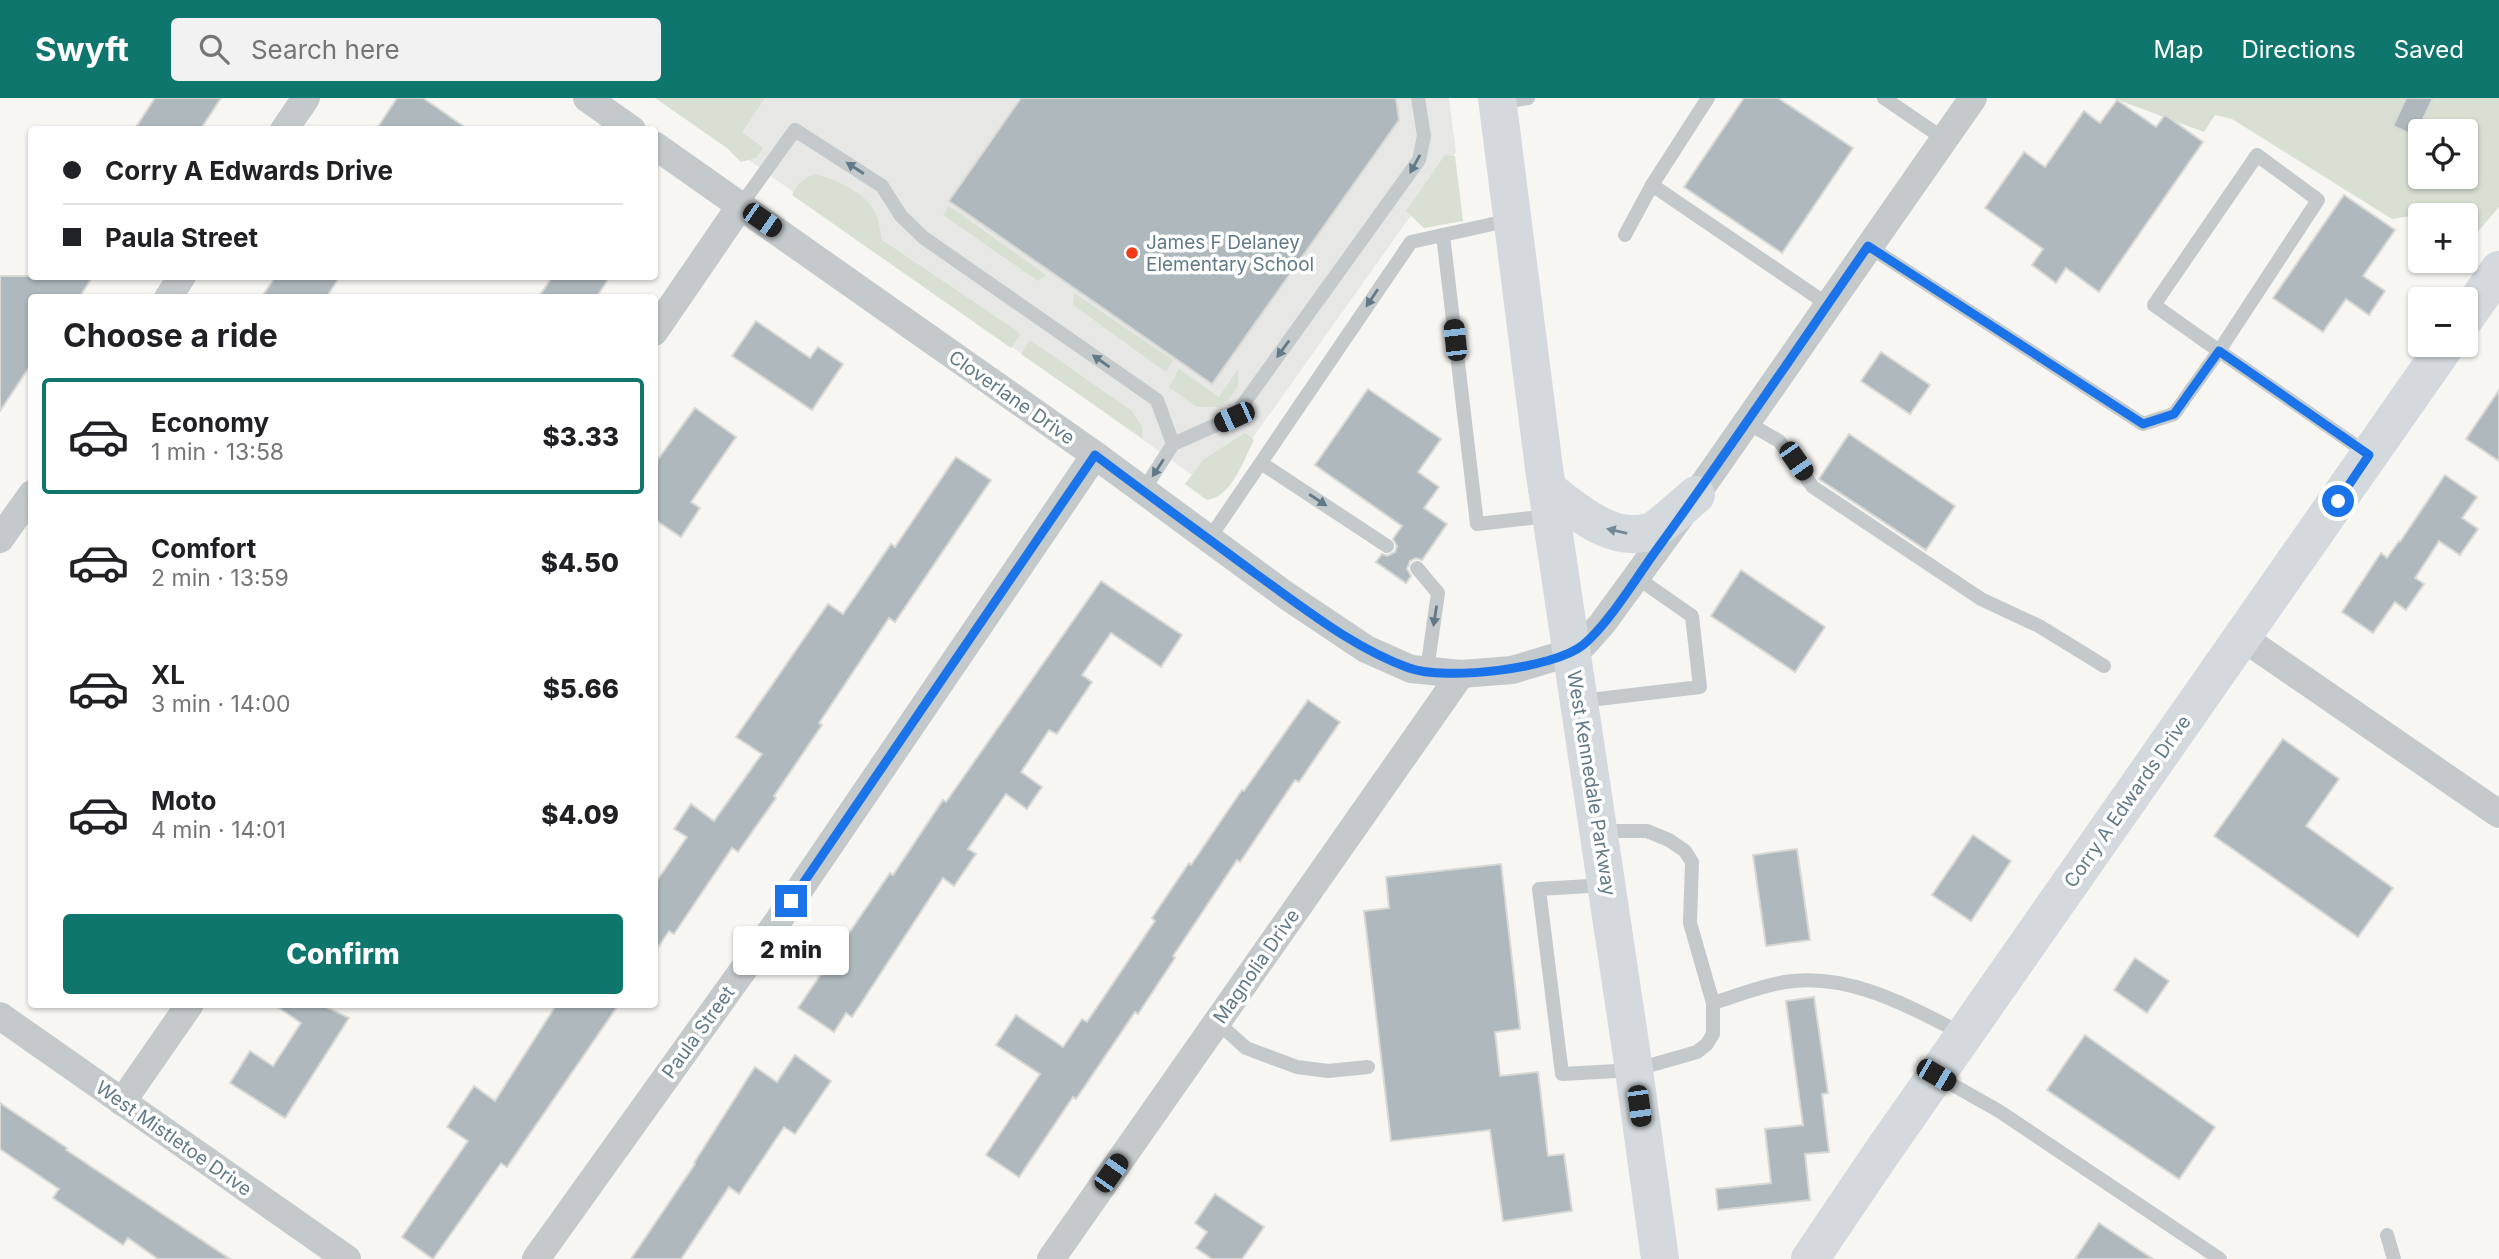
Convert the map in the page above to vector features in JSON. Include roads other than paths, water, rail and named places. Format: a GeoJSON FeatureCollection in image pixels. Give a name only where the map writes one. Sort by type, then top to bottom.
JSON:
{"type":"FeatureCollection","features":[{"type":"Feature","properties":{"kind":"main road","name":"West Kennedale Parkway"},"geometry":{"type":"LineString","coordinates":[[1508,100],[1513,220],[1549,503],[1660,1259]]}},
{"type":"Feature","properties":{"kind":"main road"},"geometry":{"type":"LineString","coordinates":[[2478,300],[2499,270]]}},
{"type":"Feature","properties":{"kind":"main road","name":"Corry A Edwards Drive"},"geometry":{"type":"LineString","coordinates":[[1810,1259],[2438,357]]}},
{"type":"Feature","properties":{"kind":"main road"},"geometry":{"type":"LineString","coordinates":[[1549,503],[1622,534],[1650,532],[1696,495]]}},
{"type":"Feature","properties":{"kind":"street"},"geometry":{"type":"LineString","coordinates":[[287,126],[306,98]]}},
{"type":"Feature","properties":{"kind":"street"},"geometry":{"type":"LineString","coordinates":[[587,98],[626,126]]}},
{"type":"Feature","properties":{"kind":"street"},"geometry":{"type":"LineString","coordinates":[[1572,652],[1584,645],[1602,624],[1696,495],[1973,98]]}},
{"type":"Feature","properties":{"kind":"street","name":"Cloverlane Drive"},"geometry":{"type":"LineString","coordinates":[[658,148],[1095,455],[1284,594],[1366,649],[1411,669],[1461,674],[1512,670],[1572,652]]}},
{"type":"Feature","properties":{"kind":"street"},"geometry":{"type":"LineString","coordinates":[[658,326],[741,205]]}},
{"type":"Feature","properties":{"kind":"street","name":"Paula Street"},"geometry":{"type":"LineString","coordinates":[[536,1259],[776,923],[1095,455]]}},
{"type":"Feature","properties":{"kind":"street"},"geometry":{"type":"LineString","coordinates":[[0,539],[28,500]]}},
{"type":"Feature","properties":{"kind":"street"},"geometry":{"type":"LineString","coordinates":[[2242,637],[2499,814]]}},
{"type":"Feature","properties":{"kind":"street","name":"Magnolia Drive"},"geometry":{"type":"LineString","coordinates":[[1051,1259],[1461,674]]}},
{"type":"Feature","properties":{"kind":"street"},"geometry":{"type":"LineString","coordinates":[[122,1102],[187,1008]]}},
{"type":"Feature","properties":{"kind":"street","name":"West Mistletoe Drive"},"geometry":{"type":"LineString","coordinates":[[0,1016],[348,1259]]}},
{"type":"Feature","properties":{"kind":"lane"},"geometry":{"type":"LineString","coordinates":[[1143,491],[1173,444],[1234,417],[1419,160],[1424,135],[1418,98]]}},
{"type":"Feature","properties":{"kind":"lane"},"geometry":{"type":"LineString","coordinates":[[1625,235],[1652,185],[1708,98]]}},
{"type":"Feature","properties":{"kind":"lane"},"geometry":{"type":"LineString","coordinates":[[1884,98],[1944,139]]}},
{"type":"Feature","properties":{"kind":"lane"},"geometry":{"type":"LineString","coordinates":[[741,205],[795,130],[882,186],[901,216],[924,238],[1157,400],[1173,444]]}},
{"type":"Feature","properties":{"kind":"lane"},"geometry":{"type":"LineString","coordinates":[[1868,246],[2143,424],[2174,414],[2219,351],[2318,200],[2257,155],[2154,305],[2219,351],[2369,455]]}},
{"type":"Feature","properties":{"kind":"lane"},"geometry":{"type":"LineString","coordinates":[[1652,185],[1827,304]]}},
{"type":"Feature","properties":{"kind":"lane"},"geometry":{"type":"LineString","coordinates":[[1209,540],[1411,242],[1513,220]]}},
{"type":"Feature","properties":{"kind":"lane"},"geometry":{"type":"LineString","coordinates":[[1443,235],[1477,524],[1549,503]]}},
{"type":"Feature","properties":{"kind":"lane"},"geometry":{"type":"LineString","coordinates":[[1746,422],[1779,441],[1813,487],[1981,598],[2039,625],[2104,666]]}},
{"type":"Feature","properties":{"kind":"lane"},"geometry":{"type":"LineString","coordinates":[[1261,463],[1387,546]]}},
{"type":"Feature","properties":{"kind":"lane"},"geometry":{"type":"LineString","coordinates":[[1417,568],[1438,593],[1427,670]]}},
{"type":"Feature","properties":{"kind":"lane"},"geometry":{"type":"LineString","coordinates":[[1579,702],[1700,687],[1692,616],[1636,577]]}},
{"type":"Feature","properties":{"kind":"lane"},"geometry":{"type":"LineString","coordinates":[[1599,831],[1647,831],[1669,839],[1685,850],[1692,862],[1690,923],[1713,1003],[1713,1034],[1707,1044],[1697,1052],[1634,1070],[1562,1074],[1539,889],[1607,885]]}},
{"type":"Feature","properties":{"kind":"lane"},"geometry":{"type":"LineString","coordinates":[[1713,1003],[1786,982],[1843,982],[1902,1003],[1964,1035]]}},
{"type":"Feature","properties":{"kind":"lane"},"geometry":{"type":"LineString","coordinates":[[1217,1023],[1247,1048],[1297,1067],[1328,1071],[1368,1067]]}},
{"type":"Feature","properties":{"kind":"lane"},"geometry":{"type":"LineString","coordinates":[[1936,1075],[1998,1111],[2220,1259]]}},
{"type":"Feature","properties":{"kind":"lane"},"geometry":{"type":"LineString","coordinates":[[2387,1235],[2394,1259]]}},
{"type":"Feature","properties":{"kind":"place","name":"James F Delaney Elementary School"},"geometry":{"type":"Point","coordinates":[1132,253]}}]}
